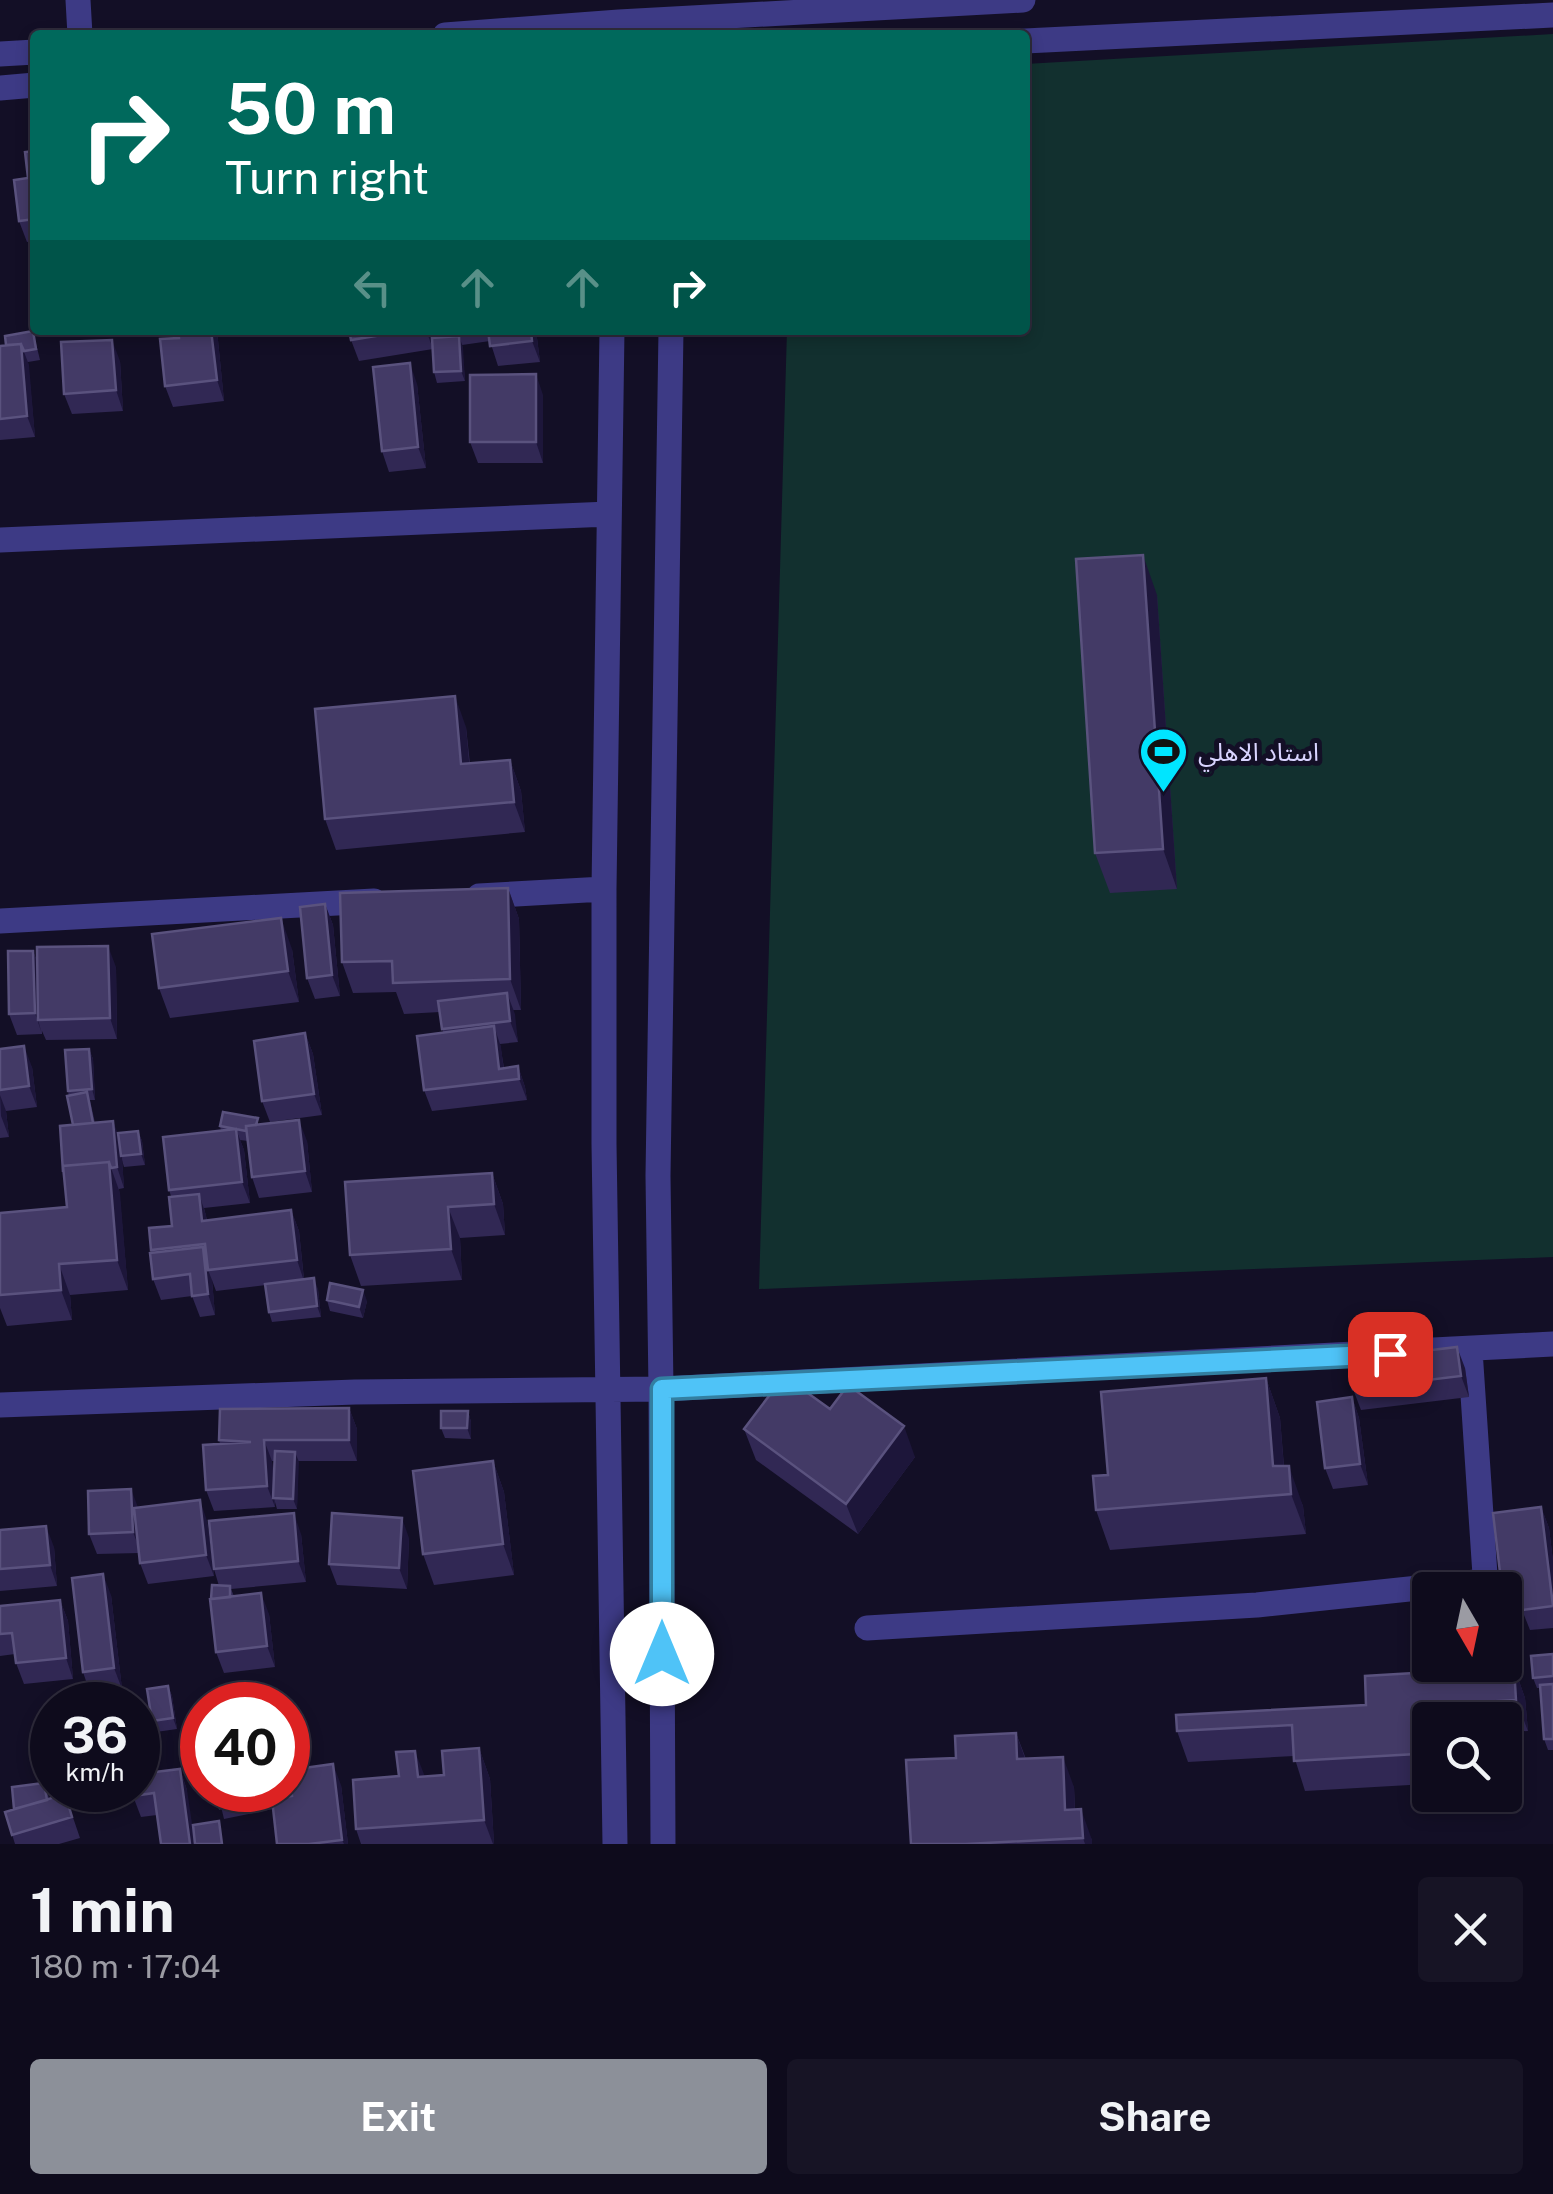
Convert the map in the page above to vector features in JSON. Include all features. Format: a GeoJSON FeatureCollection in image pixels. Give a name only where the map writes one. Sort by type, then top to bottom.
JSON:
{"type":"FeatureCollection","features":[{"type":"Feature","properties":{"kind":"street"},"geometry":{"type":"LineString","coordinates":[[78,0],[80,30]]}},
{"type":"Feature","properties":{"kind":"street"},"geometry":{"type":"LineString","coordinates":[[499,30],[619,19],[1023,0]]}},
{"type":"Feature","properties":{"kind":"street"},"geometry":{"type":"LineString","coordinates":[[1030,40],[1553,16]]}},
{"type":"Feature","properties":{"kind":"street"},"geometry":{"type":"LineString","coordinates":[[0,54],[30,52]]}},
{"type":"Feature","properties":{"kind":"street"},"geometry":{"type":"LineString","coordinates":[[0,88],[30,86]]}},
{"type":"Feature","properties":{"kind":"street"},"geometry":{"type":"LineString","coordinates":[[612,335],[604,1144],[615,1844]]}},
{"type":"Feature","properties":{"kind":"street"},"geometry":{"type":"LineString","coordinates":[[663,1844],[658,1176],[671,335]]}},
{"type":"Feature","properties":{"kind":"street"},"geometry":{"type":"LineString","coordinates":[[0,540],[609,514]]}},
{"type":"Feature","properties":{"kind":"street"},"geometry":{"type":"LineString","coordinates":[[446,898],[604,889]]}},
{"type":"Feature","properties":{"kind":"street"},"geometry":{"type":"LineString","coordinates":[[0,921],[407,900]]}},
{"type":"Feature","properties":{"kind":"street"},"geometry":{"type":"LineString","coordinates":[[0,1405],[355,1392],[662,1389],[1553,1344]]}},
{"type":"Feature","properties":{"kind":"street"},"geometry":{"type":"LineString","coordinates":[[1470,1350],[1492,1540],[1488,1572]]}},
{"type":"Feature","properties":{"kind":"street"},"geometry":{"type":"LineString","coordinates":[[867,1628],[1412,1592]]}},
{"type":"Feature","properties":{"kind":"green space","name":"استاد الاهلي"},"geometry":{"type":"Polygon","coordinates":[[[1553,34],[1553,1257],[759,1289],[787,335],[1030,335],[1030,64],[1553,34]]]}},
{"type":"Feature","properties":{"kind":"building"},"geometry":{"type":"Polygon","coordinates":[[[25,152],[30,152],[30,220],[19,221],[14,180],[28,178],[25,152]]]}},
{"type":"Feature","properties":{"kind":"building"},"geometry":{"type":"Polygon","coordinates":[[[30,332],[36,349],[24,351],[21,344],[6,345],[5,336],[30,332]]]}},
{"type":"Feature","properties":{"kind":"building"},"geometry":{"type":"Polygon","coordinates":[[[179,335],[212,335],[217,380],[165,386],[160,339],[179,338],[179,335]]]}},
{"type":"Feature","properties":{"kind":"building"},"geometry":{"type":"Polygon","coordinates":[[[350,335],[382,335],[351,340],[350,335]]]}},
{"type":"Feature","properties":{"kind":"building"},"geometry":{"type":"Polygon","coordinates":[[[489,335],[531,335],[532,341],[490,346],[489,335]]]}},
{"type":"Feature","properties":{"kind":"building"},"geometry":{"type":"Polygon","coordinates":[[[459,336],[461,371],[434,372],[432,338],[459,336]]]}},
{"type":"Feature","properties":{"kind":"building"},"geometry":{"type":"Polygon","coordinates":[[[112,340],[116,390],[64,394],[61,342],[112,340]]]}},
{"type":"Feature","properties":{"kind":"building"},"geometry":{"type":"Polygon","coordinates":[[[21,344],[27,416],[0,419],[0,346],[21,344]]]}},
{"type":"Feature","properties":{"kind":"building"},"geometry":{"type":"Polygon","coordinates":[[[410,363],[418,447],[382,451],[373,367],[410,363]]]}},
{"type":"Feature","properties":{"kind":"building"},"geometry":{"type":"Polygon","coordinates":[[[536,374],[536,442],[470,442],[470,375],[536,374]]]}},
{"type":"Feature","properties":{"kind":"building"},"geometry":{"type":"Polygon","coordinates":[[[1143,555],[1163,849],[1095,853],[1076,559],[1143,555]]]}},
{"type":"Feature","properties":{"kind":"building"},"geometry":{"type":"Polygon","coordinates":[[[455,696],[461,764],[510,760],[514,802],[325,819],[315,709],[455,696]]]}},
{"type":"Feature","properties":{"kind":"building"},"geometry":{"type":"Polygon","coordinates":[[[508,888],[510,979],[393,983],[392,961],[342,962],[340,893],[508,888]]]}},
{"type":"Feature","properties":{"kind":"building"},"geometry":{"type":"Polygon","coordinates":[[[325,904],[332,975],[307,978],[300,907],[325,904]]]}},
{"type":"Feature","properties":{"kind":"building"},"geometry":{"type":"Polygon","coordinates":[[[281,918],[288,971],[159,988],[152,934],[281,918]]]}},
{"type":"Feature","properties":{"kind":"building"},"geometry":{"type":"Polygon","coordinates":[[[108,946],[110,1018],[38,1020],[37,947],[108,946]]]}},
{"type":"Feature","properties":{"kind":"building"},"geometry":{"type":"Polygon","coordinates":[[[8,951],[33,951],[35,1013],[9,1014],[8,951]]]}},
{"type":"Feature","properties":{"kind":"building"},"geometry":{"type":"Polygon","coordinates":[[[507,993],[510,1021],[442,1029],[438,1001],[507,993]]]}},
{"type":"Feature","properties":{"kind":"building"},"geometry":{"type":"Polygon","coordinates":[[[494,1026],[499,1069],[518,1066],[519,1079],[424,1090],[417,1036],[494,1026]]]}},
{"type":"Feature","properties":{"kind":"building"},"geometry":{"type":"Polygon","coordinates":[[[305,1033],[314,1094],[262,1101],[254,1041],[305,1033]]]}},
{"type":"Feature","properties":{"kind":"building"},"geometry":{"type":"Polygon","coordinates":[[[24,1046],[29,1086],[0,1090],[0,1049],[24,1046]]]}},
{"type":"Feature","properties":{"kind":"building"},"geometry":{"type":"Polygon","coordinates":[[[89,1049],[92,1089],[68,1091],[65,1050],[89,1049]]]}},
{"type":"Feature","properties":{"kind":"building"},"geometry":{"type":"Polygon","coordinates":[[[87,1092],[93,1123],[73,1125],[67,1096],[87,1092]]]}},
{"type":"Feature","properties":{"kind":"building"},"geometry":{"type":"Polygon","coordinates":[[[223,1112],[258,1118],[256,1125],[246,1126],[246,1131],[220,1126],[223,1112]]]}},
{"type":"Feature","properties":{"kind":"building"},"geometry":{"type":"Polygon","coordinates":[[[299,1120],[305,1171],[252,1177],[246,1126],[299,1120]]]}},
{"type":"Feature","properties":{"kind":"building"},"geometry":{"type":"Polygon","coordinates":[[[113,1121],[117,1167],[111,1168],[109,1162],[63,1166],[63,1172],[60,1126],[113,1121]]]}},
{"type":"Feature","properties":{"kind":"building"},"geometry":{"type":"Polygon","coordinates":[[[236,1129],[242,1182],[169,1190],[163,1137],[236,1129]]]}},
{"type":"Feature","properties":{"kind":"building"},"geometry":{"type":"Polygon","coordinates":[[[138,1131],[141,1154],[121,1156],[118,1133],[138,1131]]]}},
{"type":"Feature","properties":{"kind":"building"},"geometry":{"type":"Polygon","coordinates":[[[109,1162],[117,1260],[59,1264],[61,1290],[0,1295],[0,1213],[67,1207],[63,1166],[109,1162]]]}},
{"type":"Feature","properties":{"kind":"building"},"geometry":{"type":"Polygon","coordinates":[[[492,1173],[494,1204],[448,1207],[451,1249],[350,1255],[345,1182],[492,1173]]]}},
{"type":"Feature","properties":{"kind":"building"},"geometry":{"type":"Polygon","coordinates":[[[199,1194],[202,1221],[291,1210],[297,1260],[208,1270],[205,1244],[151,1250],[149,1228],[172,1226],[169,1197],[199,1194]]]}},
{"type":"Feature","properties":{"kind":"building"},"geometry":{"type":"Polygon","coordinates":[[[203,1247],[208,1294],[192,1296],[190,1274],[153,1279],[150,1253],[203,1247]]]}},
{"type":"Feature","properties":{"kind":"building"},"geometry":{"type":"Polygon","coordinates":[[[314,1278],[317,1306],[269,1312],[265,1284],[314,1278]]]}},
{"type":"Feature","properties":{"kind":"building"},"geometry":{"type":"Polygon","coordinates":[[[330,1283],[363,1290],[359,1307],[327,1300],[330,1283]]]}},
{"type":"Feature","properties":{"kind":"building"},"geometry":{"type":"Polygon","coordinates":[[[1457,1347],[1461,1376],[1353,1389],[1349,1360],[1457,1347]]]}},
{"type":"Feature","properties":{"kind":"building"},"geometry":{"type":"Polygon","coordinates":[[[784,1376],[830,1409],[848,1385],[904,1426],[846,1504],[744,1429],[784,1376]]]}},
{"type":"Feature","properties":{"kind":"building"},"geometry":{"type":"Polygon","coordinates":[[[1266,1378],[1273,1466],[1289,1466],[1291,1494],[1096,1510],[1093,1476],[1108,1475],[1101,1392],[1266,1378]]]}},
{"type":"Feature","properties":{"kind":"building"},"geometry":{"type":"Polygon","coordinates":[[[1352,1397],[1360,1464],[1325,1468],[1317,1402],[1352,1397]]]}},
{"type":"Feature","properties":{"kind":"building"},"geometry":{"type":"Polygon","coordinates":[[[349,1408],[349,1440],[264,1440],[267,1486],[206,1490],[203,1445],[251,1442],[219,1440],[220,1409],[349,1408]]]}},
{"type":"Feature","properties":{"kind":"building"},"geometry":{"type":"Polygon","coordinates":[[[441,1411],[468,1411],[467,1428],[441,1428],[441,1411]]]}},
{"type":"Feature","properties":{"kind":"building"},"geometry":{"type":"Polygon","coordinates":[[[275,1451],[295,1452],[293,1499],[273,1498],[275,1451]]]}},
{"type":"Feature","properties":{"kind":"building"},"geometry":{"type":"Polygon","coordinates":[[[493,1461],[503,1544],[423,1554],[413,1471],[493,1461]]]}},
{"type":"Feature","properties":{"kind":"building"},"geometry":{"type":"Polygon","coordinates":[[[131,1489],[133,1532],[89,1534],[88,1491],[131,1489]]]}},
{"type":"Feature","properties":{"kind":"building"},"geometry":{"type":"Polygon","coordinates":[[[200,1500],[206,1555],[140,1563],[134,1508],[200,1500]]]}},
{"type":"Feature","properties":{"kind":"building"},"geometry":{"type":"Polygon","coordinates":[[[1541,1507],[1553,1606],[1522,1610],[1522,1572],[1500,1572],[1493,1513],[1541,1507]]]}},
{"type":"Feature","properties":{"kind":"building"},"geometry":{"type":"Polygon","coordinates":[[[294,1513],[298,1561],[214,1569],[209,1521],[294,1513]]]}},
{"type":"Feature","properties":{"kind":"building"},"geometry":{"type":"Polygon","coordinates":[[[332,1513],[402,1518],[399,1568],[329,1564],[332,1513]]]}},
{"type":"Feature","properties":{"kind":"building"},"geometry":{"type":"Polygon","coordinates":[[[46,1526],[50,1565],[0,1569],[0,1530],[46,1526]]]}},
{"type":"Feature","properties":{"kind":"building"},"geometry":{"type":"Polygon","coordinates":[[[103,1574],[114,1668],[83,1672],[72,1578],[103,1574]]]}},
{"type":"Feature","properties":{"kind":"building"},"geometry":{"type":"Polygon","coordinates":[[[212,1585],[230,1586],[230,1597],[211,1599],[212,1585]]]}},
{"type":"Feature","properties":{"kind":"building"},"geometry":{"type":"Polygon","coordinates":[[[261,1593],[267,1646],[216,1652],[210,1599],[261,1593]]]}},
{"type":"Feature","properties":{"kind":"building"},"geometry":{"type":"Polygon","coordinates":[[[60,1600],[66,1658],[16,1663],[12,1633],[0,1634],[0,1606],[60,1600]]]}},
{"type":"Feature","properties":{"kind":"building"},"geometry":{"type":"Polygon","coordinates":[[[1553,1654],[1553,1676],[1533,1678],[1531,1656],[1553,1654]]]}},
{"type":"Feature","properties":{"kind":"building"},"geometry":{"type":"Polygon","coordinates":[[[1412,1673],[1412,1682],[1515,1682],[1516,1700],[1412,1702],[1412,1754],[1294,1761],[1292,1725],[1177,1731],[1176,1715],[1366,1705],[1365,1676],[1412,1673]]]}},
{"type":"Feature","properties":{"kind":"building"},"geometry":{"type":"Polygon","coordinates":[[[1553,1684],[1553,1739],[1544,1739],[1540,1685],[1553,1684]]]}},
{"type":"Feature","properties":{"kind":"building"},"geometry":{"type":"Polygon","coordinates":[[[168,1686],[173,1718],[160,1720],[160,1687],[168,1686]]]}},
{"type":"Feature","properties":{"kind":"building"},"geometry":{"type":"Polygon","coordinates":[[[1016,1733],[1017,1759],[1063,1757],[1065,1810],[1081,1809],[1083,1838],[911,1844],[906,1760],[956,1758],[955,1736],[1016,1733]]]}},
{"type":"Feature","properties":{"kind":"building"},"geometry":{"type":"Polygon","coordinates":[[[479,1748],[484,1820],[356,1829],[353,1780],[399,1776],[396,1752],[415,1751],[418,1777],[444,1775],[442,1751],[479,1748]]]}},
{"type":"Feature","properties":{"kind":"building"},"geometry":{"type":"Polygon","coordinates":[[[333,1764],[342,1840],[277,1844],[273,1812],[310,1812],[310,1767],[333,1764]]]}},
{"type":"Feature","properties":{"kind":"building"},"geometry":{"type":"Polygon","coordinates":[[[180,1769],[180,1812],[186,1812],[190,1844],[161,1844],[157,1812],[160,1812],[160,1771],[180,1769]]]}},
{"type":"Feature","properties":{"kind":"building"},"geometry":{"type":"Polygon","coordinates":[[[30,1785],[30,1805],[14,1809],[12,1787],[30,1785]]]}},
{"type":"Feature","properties":{"kind":"building"},"geometry":{"type":"Polygon","coordinates":[[[30,1804],[30,1812],[70,1812],[72,1817],[12,1835],[5,1812],[30,1804]]]}},
{"type":"Feature","properties":{"kind":"building"},"geometry":{"type":"Polygon","coordinates":[[[219,1821],[222,1844],[195,1844],[193,1825],[219,1821]]]}},
{"type":"Feature","properties":{"kind":"place","name":"استاد الاهلي"},"geometry":{"type":"Point","coordinates":[1163,794]}},
{"type":"Feature","properties":{"kind":"route"},"geometry":{"type":"LineString","coordinates":[[662,1654],[662,1389],[1390,1354]]}}]}
